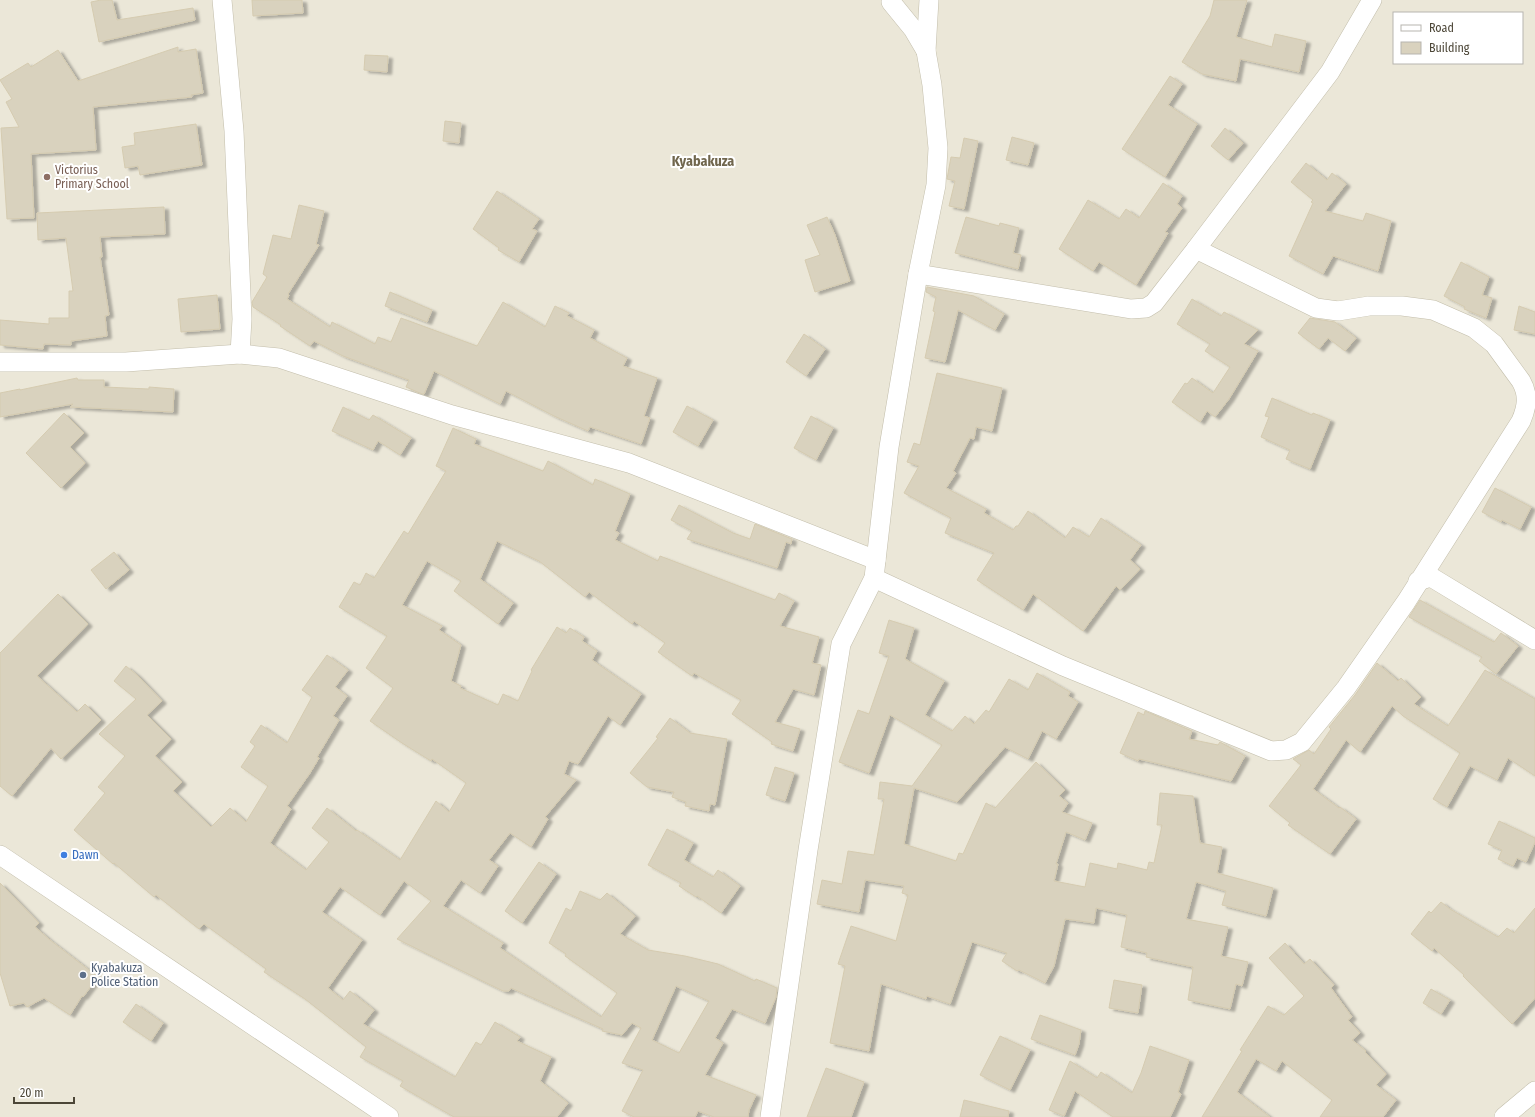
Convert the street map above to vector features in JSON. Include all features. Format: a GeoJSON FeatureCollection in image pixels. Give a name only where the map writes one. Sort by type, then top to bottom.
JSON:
{"type":"FeatureCollection","features":[{"type":"Feature","properties":{"kind":"street"},"geometry":{"type":"LineString","coordinates":[[222,0],[234,139],[242,319],[240,354]]}},
{"type":"Feature","properties":{"kind":"street"},"geometry":{"type":"LineString","coordinates":[[888,1],[909,0]]}},
{"type":"Feature","properties":{"kind":"street"},"geometry":{"type":"LineString","coordinates":[[770,1117],[808,850],[842,644],[874,578],[889,448],[918,274],[936,185],[938,148],[932,84],[926,51],[929,0]]}},
{"type":"Feature","properties":{"kind":"street"},"geometry":{"type":"LineString","coordinates":[[918,274],[1131,309],[1146,308],[1154,303],[1330,72],[1372,0]]}},
{"type":"Feature","properties":{"kind":"street"},"geometry":{"type":"LineString","coordinates":[[888,1],[913,29],[926,51]]}},
{"type":"Feature","properties":{"kind":"street"},"geometry":{"type":"LineString","coordinates":[[874,578],[1063,666],[1271,751],[1286,750],[1302,742],[1346,688],[1406,602],[1521,422],[1525,411],[1527,398],[1525,388],[1494,344],[1474,328],[1433,310],[1402,306],[1369,306],[1338,311],[1316,308],[1196,249]]}},
{"type":"Feature","properties":{"kind":"street"},"geometry":{"type":"LineString","coordinates":[[0,362],[126,362],[240,354],[279,358],[452,415],[629,463],[876,560]]}},
{"type":"Feature","properties":{"kind":"street"},"geometry":{"type":"LineString","coordinates":[[1418,581],[1431,577],[1535,640]]}},
{"type":"Feature","properties":{"kind":"street"},"geometry":{"type":"LineString","coordinates":[[0,855],[389,1117]]}},
{"type":"Feature","properties":{"kind":"street"},"geometry":{"type":"LineString","coordinates":[[1504,1117],[1535,1091]]}},
{"type":"Feature","properties":{"kind":"shaded area"},"geometry":{"type":"Polygon","coordinates":[[[0,0],[1535,0],[1535,1117],[0,1117],[0,0]]]}},
{"type":"Feature","properties":{"kind":"building"},"geometry":{"type":"Polygon","coordinates":[[[112,0],[117,20],[193,8],[195,20],[99,42],[91,2],[112,0]]]}},
{"type":"Feature","properties":{"kind":"building"},"geometry":{"type":"Polygon","coordinates":[[[252,0],[302,0],[303,13],[253,16],[252,0]]]}},
{"type":"Feature","properties":{"kind":"building"},"geometry":{"type":"Polygon","coordinates":[[[1214,0],[1247,0],[1236,37],[1272,47],[1275,34],[1306,41],[1299,72],[1240,59],[1236,81],[1202,74],[1182,62],[1210,16],[1214,0]]]}},
{"type":"Feature","properties":{"kind":"building"},"geometry":{"type":"Polygon","coordinates":[[[178,47],[178,52],[196,49],[203,93],[191,95],[192,97],[93,107],[96,150],[31,154],[34,218],[7,219],[1,128],[19,127],[6,102],[12,99],[0,80],[28,63],[31,67],[58,50],[78,81],[178,47]]]}},
{"type":"Feature","properties":{"kind":"building"},"geometry":{"type":"Polygon","coordinates":[[[365,55],[388,56],[387,72],[364,70],[365,55]]]}},
{"type":"Feature","properties":{"kind":"building"},"geometry":{"type":"Polygon","coordinates":[[[1170,76],[1182,84],[1168,105],[1197,124],[1165,177],[1122,149],[1170,76]]]}},
{"type":"Feature","properties":{"kind":"building"},"geometry":{"type":"Polygon","coordinates":[[[445,121],[461,123],[459,143],[443,141],[445,121]]]}},
{"type":"Feature","properties":{"kind":"building"},"geometry":{"type":"Polygon","coordinates":[[[196,124],[202,165],[140,175],[138,166],[125,168],[122,147],[135,145],[134,133],[196,124]]]}},
{"type":"Feature","properties":{"kind":"building"},"geometry":{"type":"Polygon","coordinates":[[[1225,128],[1243,143],[1228,160],[1211,146],[1225,128]]]}},
{"type":"Feature","properties":{"kind":"building"},"geometry":{"type":"Polygon","coordinates":[[[1012,137],[1034,143],[1028,165],[1006,160],[1012,137]]]}},
{"type":"Feature","properties":{"kind":"building"},"geometry":{"type":"Polygon","coordinates":[[[964,138],[978,141],[964,209],[949,206],[955,181],[947,179],[951,157],[960,158],[964,138]]]}},
{"type":"Feature","properties":{"kind":"building"},"geometry":{"type":"Polygon","coordinates":[[[1306,163],[1327,180],[1332,173],[1346,184],[1325,211],[1363,221],[1366,213],[1391,221],[1378,271],[1333,256],[1323,274],[1289,256],[1313,203],[1311,202],[1313,200],[1291,182],[1306,163]]]}},
{"type":"Feature","properties":{"kind":"building"},"geometry":{"type":"Polygon","coordinates":[[[1163,183],[1182,196],[1177,204],[1182,208],[1165,232],[1168,233],[1136,285],[1099,262],[1093,271],[1059,249],[1088,200],[1119,219],[1126,209],[1139,218],[1163,183]]]}},
{"type":"Feature","properties":{"kind":"building"},"geometry":{"type":"Polygon","coordinates":[[[497,191],[539,219],[532,229],[537,231],[519,262],[498,250],[499,248],[473,229],[497,191]]]}},
{"type":"Feature","properties":{"kind":"building"},"geometry":{"type":"Polygon","coordinates":[[[299,205],[324,211],[316,244],[319,245],[288,294],[287,299],[330,327],[332,322],[375,344],[378,337],[391,342],[401,318],[477,346],[503,302],[545,327],[555,306],[569,313],[567,316],[594,330],[590,338],[627,358],[623,366],[657,378],[644,416],[650,418],[641,444],[590,427],[588,431],[554,416],[506,391],[500,404],[434,371],[424,394],[422,394],[406,387],[409,380],[343,356],[314,341],[310,346],[280,326],[281,325],[253,307],[252,302],[267,277],[263,274],[273,235],[291,239],[299,205]]]}},
{"type":"Feature","properties":{"kind":"building"},"geometry":{"type":"Polygon","coordinates":[[[164,207],[165,234],[100,237],[102,257],[100,257],[109,315],[105,316],[107,336],[71,341],[71,345],[44,344],[43,349],[0,345],[0,320],[49,324],[49,318],[69,318],[69,291],[73,291],[66,238],[38,240],[37,213],[164,207]]]}},
{"type":"Feature","properties":{"kind":"building"},"geometry":{"type":"Polygon","coordinates":[[[827,217],[835,235],[850,281],[815,292],[805,260],[820,255],[807,225],[827,217]]]}},
{"type":"Feature","properties":{"kind":"building"},"geometry":{"type":"Polygon","coordinates":[[[966,217],[999,226],[1000,223],[1019,228],[1013,253],[1021,255],[1018,269],[955,253],[966,217]]]}},
{"type":"Feature","properties":{"kind":"building"},"geometry":{"type":"Polygon","coordinates":[[[1461,262],[1489,277],[1482,295],[1492,298],[1486,318],[1464,309],[1465,307],[1444,296],[1461,262]]]}},
{"type":"Feature","properties":{"kind":"building"},"geometry":{"type":"Polygon","coordinates":[[[927,287],[974,296],[1004,314],[995,330],[958,310],[945,362],[925,358],[935,312],[933,311],[936,297],[926,292],[927,287]]]}},
{"type":"Feature","properties":{"kind":"building"},"geometry":{"type":"Polygon","coordinates":[[[390,292],[432,310],[427,322],[385,306],[390,292]]]}},
{"type":"Feature","properties":{"kind":"building"},"geometry":{"type":"Polygon","coordinates":[[[217,295],[220,329],[181,332],[178,299],[217,295]]]}},
{"type":"Feature","properties":{"kind":"building"},"geometry":{"type":"Polygon","coordinates":[[[1192,299],[1221,316],[1224,312],[1258,330],[1244,344],[1258,351],[1229,399],[1215,417],[1207,411],[1200,422],[1172,402],[1185,383],[1187,384],[1192,378],[1213,393],[1230,367],[1205,351],[1210,344],[1177,324],[1192,299]]]}},
{"type":"Feature","properties":{"kind":"building"},"geometry":{"type":"Polygon","coordinates":[[[1519,306],[1535,312],[1535,334],[1514,330],[1519,306]]]}},
{"type":"Feature","properties":{"kind":"building"},"geometry":{"type":"Polygon","coordinates":[[[1310,318],[1335,322],[1356,338],[1345,351],[1328,338],[1319,349],[1298,333],[1310,318]]]}},
{"type":"Feature","properties":{"kind":"building"},"geometry":{"type":"Polygon","coordinates":[[[804,334],[825,349],[806,376],[786,362],[804,334]]]}},
{"type":"Feature","properties":{"kind":"building"},"geometry":{"type":"Polygon","coordinates":[[[937,373],[1002,388],[992,431],[976,427],[974,439],[970,438],[953,471],[956,473],[946,488],[986,509],[984,513],[1013,530],[1016,526],[1018,526],[1028,511],[1065,538],[1073,527],[1089,537],[1101,518],[1141,545],[1130,560],[1140,569],[1120,590],[1116,586],[1083,631],[1033,594],[1023,610],[977,580],[994,553],[945,533],[951,518],[904,493],[919,466],[907,462],[914,443],[920,445],[937,373]]]}},
{"type":"Feature","properties":{"kind":"building"},"geometry":{"type":"Polygon","coordinates":[[[77,378],[78,380],[104,380],[104,387],[149,389],[149,387],[174,389],[173,412],[70,407],[73,404],[0,417],[0,393],[77,378]]]}},
{"type":"Feature","properties":{"kind":"building"},"geometry":{"type":"Polygon","coordinates":[[[1272,398],[1312,415],[1313,413],[1330,420],[1310,469],[1286,459],[1290,450],[1261,437],[1269,417],[1265,416],[1272,398]]]}},
{"type":"Feature","properties":{"kind":"building"},"geometry":{"type":"Polygon","coordinates":[[[687,406],[713,420],[698,446],[673,432],[687,406]]]}},
{"type":"Feature","properties":{"kind":"building"},"geometry":{"type":"Polygon","coordinates":[[[343,407],[369,420],[373,415],[411,438],[400,455],[378,441],[373,450],[332,431],[343,407]]]}},
{"type":"Feature","properties":{"kind":"building"},"geometry":{"type":"Polygon","coordinates":[[[64,413],[84,433],[70,447],[85,463],[61,488],[26,453],[64,413]]]}},
{"type":"Feature","properties":{"kind":"building"},"geometry":{"type":"Polygon","coordinates":[[[811,416],[833,428],[816,460],[794,448],[811,416]]]}},
{"type":"Feature","properties":{"kind":"building"},"geometry":{"type":"Polygon","coordinates":[[[453,428],[476,439],[474,444],[543,471],[548,461],[593,485],[595,479],[630,494],[615,531],[619,533],[615,540],[658,561],[660,556],[775,600],[779,593],[794,601],[780,626],[819,637],[812,663],[821,665],[814,695],[793,689],[775,722],[800,729],[793,751],[771,744],[772,742],[732,714],[741,700],[694,673],[692,676],[658,652],[665,643],[634,621],[632,624],[589,592],[585,597],[539,561],[497,541],[480,579],[513,603],[498,624],[454,591],[461,581],[427,561],[402,605],[442,626],[439,630],[461,645],[451,681],[461,686],[460,688],[498,705],[503,694],[518,701],[532,671],[531,670],[557,627],[566,633],[570,628],[584,637],[582,641],[597,651],[592,660],[641,694],[620,725],[608,716],[578,764],[569,761],[564,774],[576,780],[545,817],[548,819],[531,847],[510,833],[489,860],[498,866],[480,893],[461,880],[443,906],[503,943],[500,948],[601,1017],[617,993],[565,956],[566,954],[549,943],[566,908],[571,911],[580,891],[600,900],[607,893],[635,916],[620,934],[648,950],[685,956],[718,964],[755,981],[756,979],[777,988],[776,997],[765,1023],[732,1009],[715,1038],[723,1043],[705,1075],[756,1095],[749,1110],[748,1117],[714,1117],[698,1111],[695,1117],[634,1117],[622,1111],[643,1070],[622,1063],[641,1028],[632,1023],[622,1035],[602,1031],[603,1029],[511,988],[509,991],[503,991],[397,939],[431,901],[404,881],[380,915],[340,887],[322,912],[362,940],[328,988],[343,1000],[350,991],[374,1010],[363,1024],[455,1077],[476,1042],[481,1045],[495,1022],[520,1037],[517,1041],[551,1057],[540,1081],[568,1103],[557,1117],[454,1117],[400,1086],[403,1081],[360,1057],[366,1047],[305,999],[264,972],[266,969],[204,924],[199,929],[156,895],[154,897],[74,830],[105,793],[98,787],[125,756],[99,734],[136,699],[114,681],[126,666],[137,675],[162,701],[147,715],[171,739],[155,756],[182,782],[173,791],[211,827],[230,808],[246,822],[268,786],[241,767],[255,746],[250,742],[261,725],[287,743],[312,697],[302,690],[327,655],[348,670],[335,687],[347,696],[333,716],[339,720],[317,757],[319,758],[310,773],[287,806],[291,809],[270,843],[306,870],[329,842],[312,828],[327,808],[356,831],[357,830],[400,860],[436,801],[449,812],[466,783],[432,759],[431,761],[370,721],[393,688],[366,668],[387,636],[339,607],[354,582],[360,585],[366,573],[374,578],[404,531],[408,534],[446,471],[436,466],[453,428]],[[676,986],[652,1040],[679,1053],[709,1001],[676,986]]]}},
{"type":"Feature","properties":{"kind":"building"},"geometry":{"type":"Polygon","coordinates":[[[1495,488],[1531,507],[1520,529],[1502,520],[1501,522],[1482,512],[1495,488]]]}},
{"type":"Feature","properties":{"kind":"building"},"geometry":{"type":"Polygon","coordinates":[[[679,505],[733,533],[750,539],[755,524],[792,539],[791,544],[786,542],[777,568],[687,539],[692,531],[671,520],[679,505]]]}},
{"type":"Feature","properties":{"kind":"building"},"geometry":{"type":"Polygon","coordinates":[[[114,552],[129,570],[106,589],[91,570],[114,552]]]}},
{"type":"Feature","properties":{"kind":"building"},"geometry":{"type":"Polygon","coordinates":[[[58,594],[88,624],[37,676],[77,712],[85,704],[101,720],[61,759],[51,748],[12,796],[0,786],[0,653],[58,594]]]}},
{"type":"Feature","properties":{"kind":"building"},"geometry":{"type":"Polygon","coordinates":[[[1420,600],[1494,642],[1501,633],[1518,646],[1496,674],[1479,661],[1482,657],[1409,617],[1420,600]]]}},
{"type":"Feature","properties":{"kind":"building"},"geometry":{"type":"Polygon","coordinates":[[[889,620],[914,628],[905,659],[944,681],[925,715],[952,731],[965,716],[974,724],[986,710],[989,712],[1009,679],[1028,690],[1037,673],[1070,692],[1068,696],[1078,702],[1056,739],[1042,731],[1028,759],[1005,747],[957,802],[914,788],[904,844],[956,861],[959,853],[963,854],[986,803],[995,808],[1036,762],[1065,790],[1059,796],[1068,803],[1062,812],[1092,823],[1085,840],[1066,832],[1056,864],[1058,864],[1054,881],[1085,887],[1090,863],[1117,869],[1118,863],[1147,870],[1149,862],[1154,863],[1162,825],[1157,825],[1160,793],[1193,796],[1200,843],[1222,847],[1217,873],[1273,888],[1266,916],[1222,905],[1226,891],[1196,882],[1186,919],[1228,927],[1221,956],[1248,962],[1242,986],[1236,984],[1230,1009],[1188,1000],[1193,967],[1146,957],[1147,953],[1121,947],[1127,915],[1096,908],[1094,923],[1065,919],[1054,966],[1045,983],[1019,970],[1017,971],[1002,961],[1007,953],[972,942],[950,1004],[927,996],[926,999],[881,984],[869,1051],[830,1043],[845,966],[838,964],[851,926],[896,941],[908,895],[902,893],[904,886],[865,880],[859,912],[817,904],[822,880],[842,884],[848,851],[874,855],[884,799],[878,799],[880,782],[912,786],[942,745],[890,715],[869,773],[839,762],[858,710],[869,714],[889,656],[879,653],[889,620]]]}},
{"type":"Feature","properties":{"kind":"building"},"geometry":{"type":"Polygon","coordinates":[[[1377,663],[1398,681],[1401,678],[1421,697],[1414,704],[1448,726],[1485,670],[1535,699],[1535,776],[1508,758],[1497,780],[1470,766],[1447,807],[1433,799],[1460,753],[1403,716],[1392,706],[1360,752],[1346,740],[1313,789],[1356,819],[1330,854],[1288,825],[1290,823],[1269,806],[1301,765],[1293,759],[1309,750],[1314,754],[1331,729],[1329,727],[1355,695],[1377,663]]]}},
{"type":"Feature","properties":{"kind":"building"},"geometry":{"type":"Polygon","coordinates":[[[1145,711],[1192,731],[1189,739],[1218,745],[1220,742],[1245,756],[1231,781],[1139,759],[1138,761],[1120,753],[1138,712],[1144,715],[1145,711]]]}},
{"type":"Feature","properties":{"kind":"building"},"geometry":{"type":"Polygon","coordinates":[[[670,718],[690,733],[727,739],[715,805],[710,804],[709,811],[685,806],[686,802],[672,797],[674,792],[647,787],[630,773],[658,738],[656,737],[670,718]]]}},
{"type":"Feature","properties":{"kind":"building"},"geometry":{"type":"Polygon","coordinates":[[[775,767],[794,773],[785,801],[766,795],[775,767]]]}},
{"type":"Feature","properties":{"kind":"building"},"geometry":{"type":"Polygon","coordinates":[[[1499,821],[1535,838],[1535,842],[1526,862],[1517,858],[1513,866],[1498,859],[1502,850],[1488,844],[1499,821]]]}},
{"type":"Feature","properties":{"kind":"building"},"geometry":{"type":"Polygon","coordinates":[[[667,829],[693,843],[684,860],[713,877],[718,870],[740,886],[721,913],[697,896],[696,897],[679,886],[681,883],[648,865],[667,829]]]}},
{"type":"Feature","properties":{"kind":"building"},"geometry":{"type":"Polygon","coordinates":[[[539,862],[556,874],[522,923],[505,911],[539,862]]]}},
{"type":"Feature","properties":{"kind":"building"},"geometry":{"type":"Polygon","coordinates":[[[0,883],[39,923],[35,927],[98,977],[83,997],[82,996],[70,1015],[44,998],[27,1007],[24,1003],[10,1006],[0,973],[0,883]]]}},
{"type":"Feature","properties":{"kind":"building"},"geometry":{"type":"Polygon","coordinates":[[[1441,902],[1450,909],[1498,937],[1507,928],[1514,933],[1535,908],[1535,998],[1512,1024],[1463,976],[1464,975],[1434,948],[1432,951],[1411,934],[1429,911],[1431,913],[1441,902]]]}},
{"type":"Feature","properties":{"kind":"building"},"geometry":{"type":"Polygon","coordinates":[[[1285,943],[1304,964],[1310,959],[1334,985],[1331,988],[1352,1017],[1348,1020],[1360,1033],[1352,1040],[1366,1051],[1365,1052],[1386,1074],[1376,1085],[1396,1100],[1383,1117],[1320,1117],[1332,1100],[1282,1061],[1276,1071],[1256,1059],[1237,1092],[1270,1117],[1202,1117],[1242,1051],[1240,1050],[1268,1006],[1284,1015],[1304,996],[1269,958],[1285,943]]]}},
{"type":"Feature","properties":{"kind":"building"},"geometry":{"type":"Polygon","coordinates":[[[1114,980],[1142,985],[1138,1013],[1109,1008],[1114,980]]]}},
{"type":"Feature","properties":{"kind":"building"},"geometry":{"type":"Polygon","coordinates":[[[1431,989],[1450,1000],[1441,1014],[1423,1003],[1431,989]]]}},
{"type":"Feature","properties":{"kind":"building"},"geometry":{"type":"Polygon","coordinates":[[[136,1004],[163,1023],[151,1041],[123,1022],[136,1004]]]}},
{"type":"Feature","properties":{"kind":"building"},"geometry":{"type":"Polygon","coordinates":[[[1040,1015],[1081,1030],[1079,1044],[1075,1055],[1031,1039],[1040,1015]]]}},
{"type":"Feature","properties":{"kind":"building"},"geometry":{"type":"Polygon","coordinates":[[[1000,1036],[1030,1050],[1010,1090],[980,1075],[1000,1036]]]}},
{"type":"Feature","properties":{"kind":"building"},"geometry":{"type":"Polygon","coordinates":[[[1150,1046],[1189,1060],[1178,1092],[1181,1094],[1170,1117],[1113,1117],[1075,1091],[1064,1116],[1049,1110],[1070,1061],[1097,1078],[1101,1072],[1132,1093],[1141,1073],[1150,1046]]]}},
{"type":"Feature","properties":{"kind":"building"},"geometry":{"type":"Polygon","coordinates":[[[826,1068],[864,1082],[851,1117],[807,1117],[826,1068]]]}},
{"type":"Feature","properties":{"kind":"building"},"geometry":{"type":"Polygon","coordinates":[[[964,1100],[1009,1111],[1008,1117],[960,1117],[964,1100]]]}},
{"type":"Feature","properties":{"kind":"place","name":"Victorius Primary School"},"geometry":{"type":"Point","coordinates":[47,177]}},
{"type":"Feature","properties":{"kind":"place","name":"Dawn"},"geometry":{"type":"Point","coordinates":[64,855]}},
{"type":"Feature","properties":{"kind":"place","name":"Kyabakuza Police Station"},"geometry":{"type":"Point","coordinates":[83,975]}},
{"type":"Feature","properties":{"kind":"district","name":"Kyabakuza"},"geometry":{"type":"Point","coordinates":[703,161]}}]}
